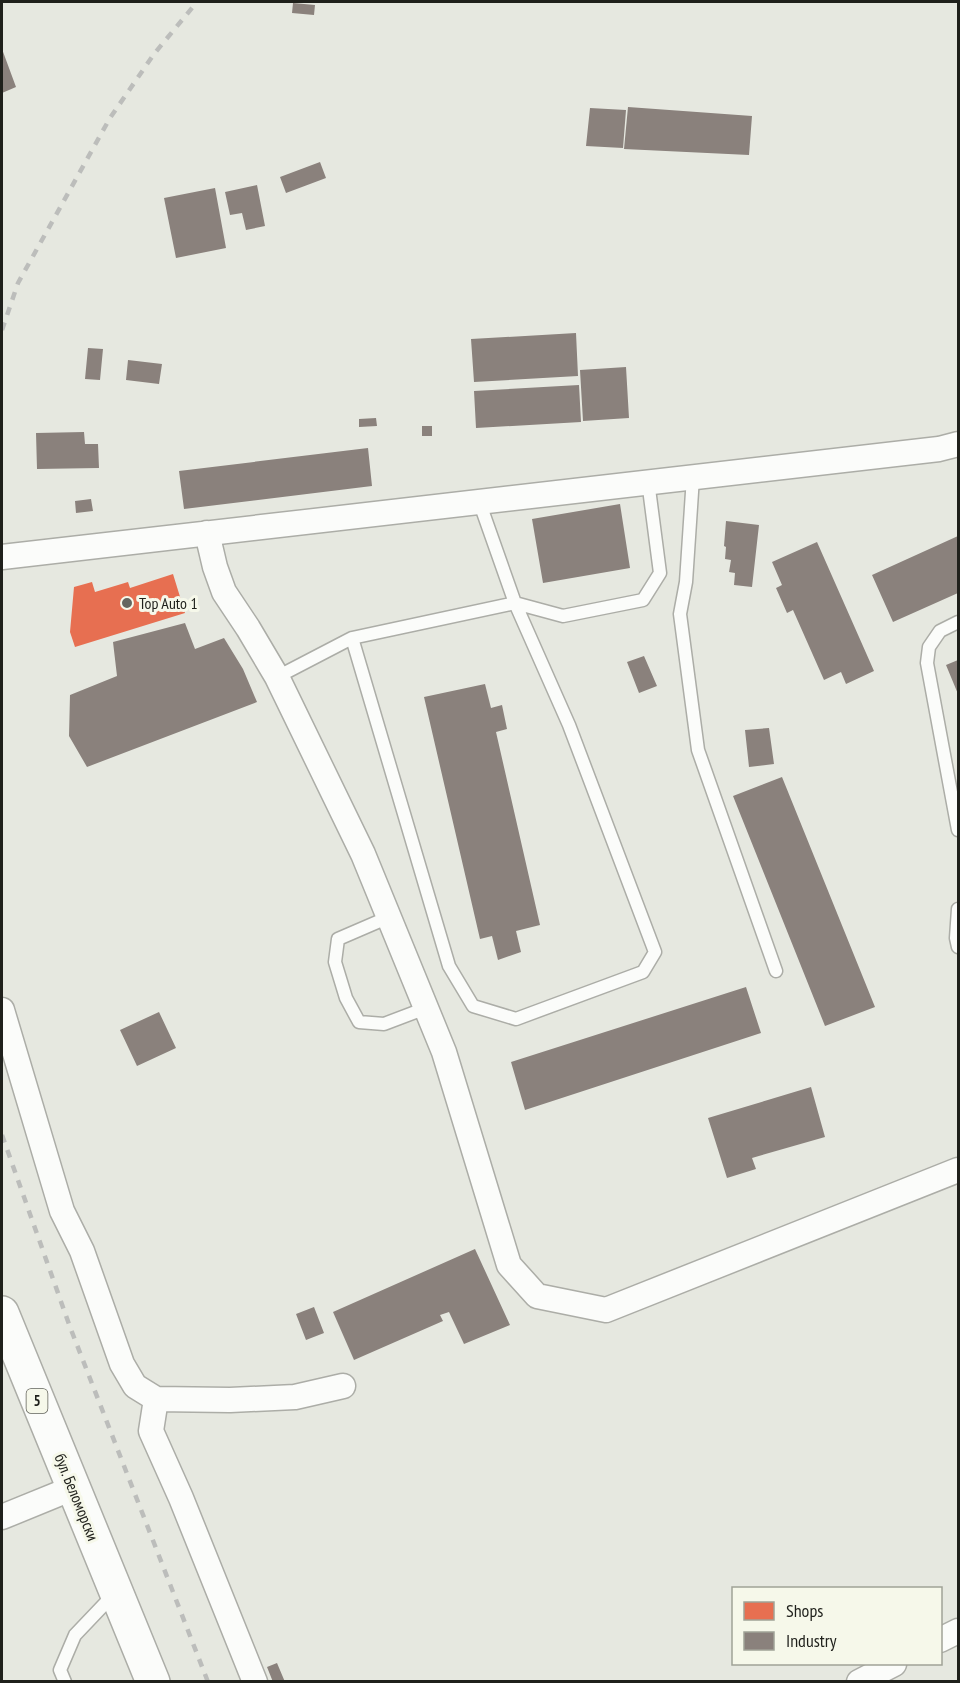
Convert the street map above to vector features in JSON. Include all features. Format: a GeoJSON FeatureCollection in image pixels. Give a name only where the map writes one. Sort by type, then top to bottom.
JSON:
{"type":"FeatureCollection","features":[{"type":"Feature","properties":{"kind":"main road","name":"бул. Беломорски"},"geometry":{"type":"LineString","coordinates":[[2,1313],[153,1682]]}},
{"type":"Feature","properties":{"kind":"street"},"geometry":{"type":"LineString","coordinates":[[3,562],[207,532],[693,477],[958,444]]}},
{"type":"Feature","properties":{"kind":"street"},"geometry":{"type":"LineString","coordinates":[[207,532],[215,567],[224,592],[277,677],[363,854],[444,1052],[509,1265],[537,1296],[606,1310],[958,1170]]}},
{"type":"Feature","properties":{"kind":"street"},"geometry":{"type":"LineString","coordinates":[[2,1010],[62,1211],[82,1251],[122,1364],[135,1386],[156,1400],[295,1397],[343,1386]]}},
{"type":"Feature","properties":{"kind":"street"},"geometry":{"type":"LineString","coordinates":[[156,1400],[151,1431],[181,1498],[255,1682]]}},
{"type":"Feature","properties":{"kind":"street"},"geometry":{"type":"LineString","coordinates":[[2,1517],[73,1488]]}},
{"type":"Feature","properties":{"kind":"street"},"geometry":{"type":"LineString","coordinates":[[942,1639],[958,1631]]}},
{"type":"Feature","properties":{"kind":"street"},"geometry":{"type":"LineString","coordinates":[[859,1682],[892,1665]]}},
{"type":"Feature","properties":{"kind":"lane"},"geometry":{"type":"LineString","coordinates":[[693,477],[686,582],[680,614],[698,750],[776,971]]}},
{"type":"Feature","properties":{"kind":"lane"},"geometry":{"type":"LineString","coordinates":[[277,677],[352,638],[515,603],[563,616],[643,600],[660,573],[648,482]]}},
{"type":"Feature","properties":{"kind":"lane"},"geometry":{"type":"LineString","coordinates":[[352,638],[449,966],[474,1006],[516,1019],[643,972],[655,952],[569,726],[515,603],[479,501]]}},
{"type":"Feature","properties":{"kind":"lane"},"geometry":{"type":"LineString","coordinates":[[958,622],[940,631],[929,647],[927,663],[958,830]]}},
{"type":"Feature","properties":{"kind":"lane"},"geometry":{"type":"LineString","coordinates":[[958,909],[956,938],[958,947]]}},
{"type":"Feature","properties":{"kind":"lane"},"geometry":{"type":"LineString","coordinates":[[389,917],[338,939],[335,962],[346,999],[359,1022],[384,1024],[426,1008]]}},
{"type":"Feature","properties":{"kind":"lane"},"geometry":{"type":"LineString","coordinates":[[64,1682],[60,1670],[75,1635],[116,1592]]}},
{"type":"Feature","properties":{"kind":"building: Shops","name":"Top Auto 1"},"geometry":{"type":"Polygon","coordinates":[[[173,574],[185,613],[75,647],[70,632],[74,587],[92,582],[95,592],[128,582],[130,588],[173,574]]]}},
{"type":"Feature","properties":{"kind":"building: Industry"},"geometry":{"type":"Polygon","coordinates":[[[293,3],[315,5],[314,15],[292,13],[293,3]]]}},
{"type":"Feature","properties":{"kind":"building: Industry"},"geometry":{"type":"Polygon","coordinates":[[[2,49],[16,87],[2,93],[2,49]]]}},
{"type":"Feature","properties":{"kind":"building: Industry"},"geometry":{"type":"Polygon","coordinates":[[[628,107],[752,116],[749,155],[624,149],[628,107]]]}},
{"type":"Feature","properties":{"kind":"building: Industry"},"geometry":{"type":"Polygon","coordinates":[[[590,108],[626,110],[623,148],[586,146],[590,108]]]}},
{"type":"Feature","properties":{"kind":"building: Industry"},"geometry":{"type":"Polygon","coordinates":[[[320,162],[326,178],[286,193],[280,177],[320,162]]]}},
{"type":"Feature","properties":{"kind":"building: Industry"},"geometry":{"type":"Polygon","coordinates":[[[257,185],[265,226],[246,230],[242,213],[230,215],[225,192],[257,185]]]}},
{"type":"Feature","properties":{"kind":"building: Industry"},"geometry":{"type":"Polygon","coordinates":[[[215,188],[226,248],[176,258],[164,198],[215,188]]]}},
{"type":"Feature","properties":{"kind":"building: Industry"},"geometry":{"type":"Polygon","coordinates":[[[576,333],[578,376],[474,382],[471,339],[576,333]]]}},
{"type":"Feature","properties":{"kind":"building: Industry"},"geometry":{"type":"Polygon","coordinates":[[[88,348],[103,349],[100,380],[85,379],[88,348]]]}},
{"type":"Feature","properties":{"kind":"building: Industry"},"geometry":{"type":"Polygon","coordinates":[[[128,360],[162,364],[159,384],[126,380],[128,360]]]}},
{"type":"Feature","properties":{"kind":"building: Industry"},"geometry":{"type":"Polygon","coordinates":[[[626,367],[629,418],[583,421],[580,370],[626,367]]]}},
{"type":"Feature","properties":{"kind":"building: Industry"},"geometry":{"type":"Polygon","coordinates":[[[579,385],[581,422],[476,428],[474,391],[579,385]]]}},
{"type":"Feature","properties":{"kind":"building: Industry"},"geometry":{"type":"Polygon","coordinates":[[[376,418],[377,426],[359,427],[359,419],[376,418]]]}},
{"type":"Feature","properties":{"kind":"building: Industry"},"geometry":{"type":"Polygon","coordinates":[[[422,426],[432,426],[432,436],[422,436],[422,426]]]}},
{"type":"Feature","properties":{"kind":"building: Industry"},"geometry":{"type":"Polygon","coordinates":[[[84,432],[85,444],[98,444],[99,468],[37,469],[36,433],[84,432]]]}},
{"type":"Feature","properties":{"kind":"building: Industry"},"geometry":{"type":"Polygon","coordinates":[[[368,448],[372,486],[184,509],[179,471],[368,448]]]}},
{"type":"Feature","properties":{"kind":"building: Industry"},"geometry":{"type":"Polygon","coordinates":[[[91,499],[93,511],[76,513],[75,501],[91,499]]]}},
{"type":"Feature","properties":{"kind":"building: Industry"},"geometry":{"type":"Polygon","coordinates":[[[620,504],[630,568],[543,583],[532,519],[620,504]]]}},
{"type":"Feature","properties":{"kind":"building: Industry"},"geometry":{"type":"Polygon","coordinates":[[[726,521],[759,525],[752,587],[734,585],[735,573],[729,572],[731,560],[725,559],[726,521]]]}},
{"type":"Feature","properties":{"kind":"building: Industry"},"geometry":{"type":"Polygon","coordinates":[[[958,536],[958,593],[893,622],[872,575],[958,536]]]}},
{"type":"Feature","properties":{"kind":"building: Industry"},"geometry":{"type":"Polygon","coordinates":[[[817,542],[874,671],[846,684],[841,672],[824,680],[793,610],[787,613],[776,588],[782,585],[772,562],[817,542]]]}},
{"type":"Feature","properties":{"kind":"building: Industry"},"geometry":{"type":"Polygon","coordinates":[[[185,623],[195,649],[224,638],[243,669],[257,702],[87,767],[69,736],[70,695],[117,676],[113,642],[185,623]]]}},
{"type":"Feature","properties":{"kind":"building: Industry"},"geometry":{"type":"Polygon","coordinates":[[[644,656],[657,686],[639,693],[627,662],[644,656]]]}},
{"type":"Feature","properties":{"kind":"building: Industry"},"geometry":{"type":"Polygon","coordinates":[[[958,660],[958,694],[946,665],[958,660]]]}},
{"type":"Feature","properties":{"kind":"building: Industry"},"geometry":{"type":"Polygon","coordinates":[[[485,684],[491,708],[502,705],[507,729],[496,732],[540,925],[516,931],[521,952],[498,960],[492,936],[480,939],[424,697],[485,684]]]}},
{"type":"Feature","properties":{"kind":"building: Industry"},"geometry":{"type":"Polygon","coordinates":[[[769,728],[774,764],[749,767],[745,730],[769,728]]]}},
{"type":"Feature","properties":{"kind":"building: Industry"},"geometry":{"type":"Polygon","coordinates":[[[782,777],[875,1007],[825,1026],[733,796],[782,777]]]}},
{"type":"Feature","properties":{"kind":"building: Industry"},"geometry":{"type":"Polygon","coordinates":[[[746,987],[761,1033],[525,1110],[511,1062],[746,987]]]}},
{"type":"Feature","properties":{"kind":"building: Industry"},"geometry":{"type":"Polygon","coordinates":[[[159,1012],[176,1048],[137,1066],[120,1030],[159,1012]]]}},
{"type":"Feature","properties":{"kind":"building: Industry"},"geometry":{"type":"Polygon","coordinates":[[[811,1087],[825,1137],[752,1158],[756,1169],[727,1178],[708,1118],[811,1087]]]}},
{"type":"Feature","properties":{"kind":"building: Industry"},"geometry":{"type":"Polygon","coordinates":[[[475,1249],[510,1325],[464,1344],[449,1312],[440,1315],[443,1321],[354,1360],[333,1312],[475,1249]]]}},
{"type":"Feature","properties":{"kind":"building: Industry"},"geometry":{"type":"Polygon","coordinates":[[[314,1307],[324,1333],[306,1340],[296,1314],[314,1307]]]}},
{"type":"Feature","properties":{"kind":"building: Industry"},"geometry":{"type":"Polygon","coordinates":[[[277,1663],[285,1682],[273,1682],[267,1667],[277,1663]]]}},
{"type":"Feature","properties":{"kind":"railway"},"geometry":{"type":"LineString","coordinates":[[2,330],[18,283],[110,118],[154,54],[197,2]]}},
{"type":"Feature","properties":{"kind":"railway"},"geometry":{"type":"LineString","coordinates":[[2,1135],[70,1327],[208,1682]]}},
{"type":"Feature","properties":{"kind":"place","name":"Top Auto 1"},"geometry":{"type":"Point","coordinates":[127,603]}}]}
